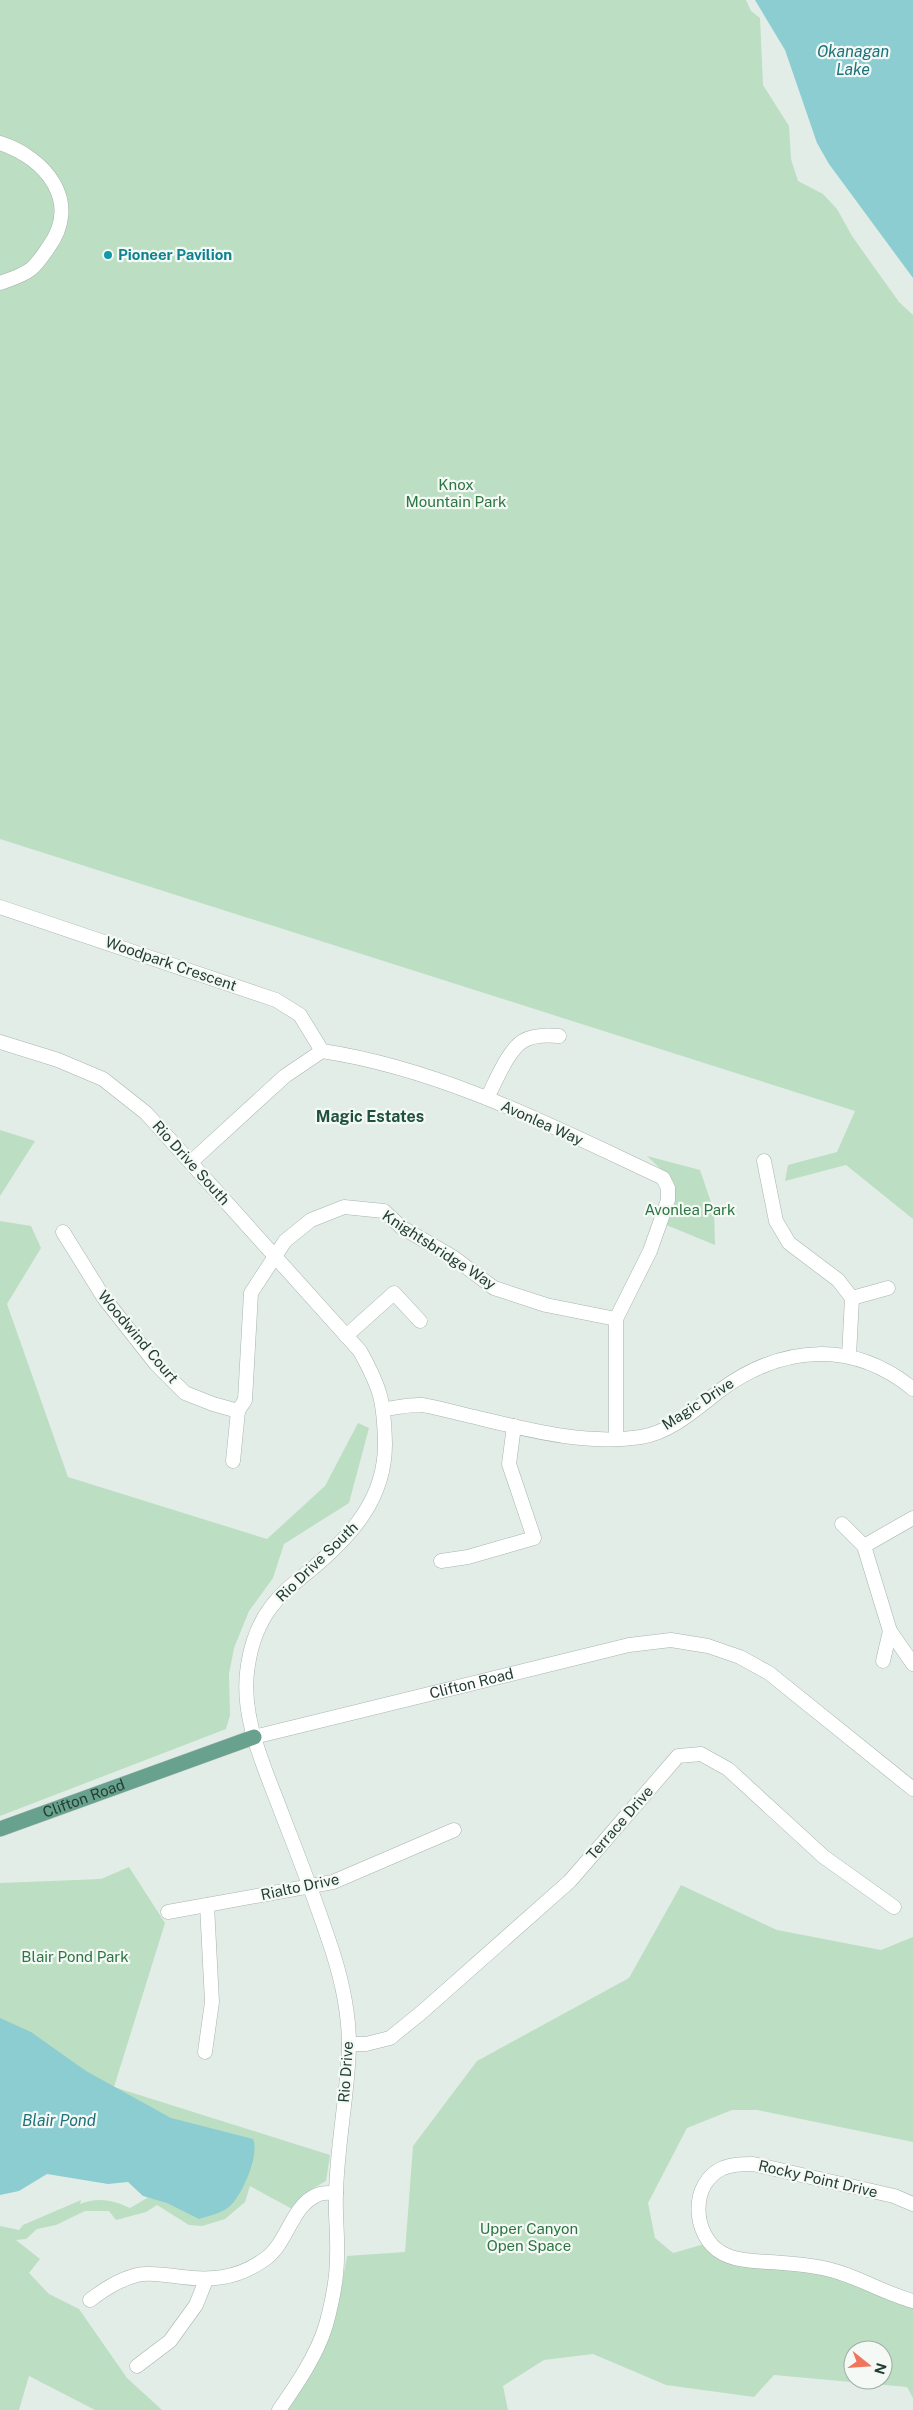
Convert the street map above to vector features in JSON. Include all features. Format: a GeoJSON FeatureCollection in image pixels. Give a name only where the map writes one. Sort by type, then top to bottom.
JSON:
{"type":"FeatureCollection","features":[{"type":"Feature","properties":{"kind":"main road","name":"Clifton Road"},"geometry":{"type":"LineString","coordinates":[[0,1829],[254,1737]]}},
{"type":"Feature","properties":{"kind":"street"},"geometry":{"type":"LineString","coordinates":[[0,143],[26,155],[47,174],[61,197],[62,210],[58,233],[34,266],[26,273],[0,283]]}},
{"type":"Feature","properties":{"kind":"street","name":"Woodpark Crescent"},"geometry":{"type":"LineString","coordinates":[[0,907],[276,1000],[300,1015],[322,1051]]}},
{"type":"Feature","properties":{"kind":"street"},"geometry":{"type":"LineString","coordinates":[[487,1098],[506,1060],[523,1041],[545,1035],[559,1036]]}},
{"type":"Feature","properties":{"kind":"street","name":"Rio Drive South"},"geometry":{"type":"LineString","coordinates":[[0,1042],[58,1060],[103,1079],[146,1113],[360,1351],[376,1381],[384,1409],[385,1453],[381,1476],[372,1503],[358,1525],[336,1548],[286,1590],[270,1609],[256,1634],[248,1665],[246,1692],[254,1737]]}},
{"type":"Feature","properties":{"kind":"street"},"geometry":{"type":"LineString","coordinates":[[191,1162],[285,1076],[322,1051]]}},
{"type":"Feature","properties":{"kind":"street","name":"Avonlea Way"},"geometry":{"type":"LineString","coordinates":[[322,1051],[362,1057],[487,1098],[663,1178],[668,1188],[668,1200],[650,1251],[616,1320],[616,1438]]}},
{"type":"Feature","properties":{"kind":"street"},"geometry":{"type":"LineString","coordinates":[[764,1161],[776,1221],[789,1243],[838,1280],[852,1298],[849,1356]]}},
{"type":"Feature","properties":{"kind":"street","name":"Knightsbridge Way"},"geometry":{"type":"LineString","coordinates":[[233,1461],[238,1411],[245,1400],[251,1293],[274,1255],[285,1241],[311,1220],[344,1206],[384,1211],[400,1227],[453,1257],[494,1288],[546,1305],[616,1320]]}},
{"type":"Feature","properties":{"kind":"street","name":"Woodwind Court"},"geometry":{"type":"LineString","coordinates":[[63,1232],[104,1298],[156,1364],[186,1393],[213,1404],[238,1411]]}},
{"type":"Feature","properties":{"kind":"street"},"geometry":{"type":"LineString","coordinates":[[852,1298],[888,1288]]}},
{"type":"Feature","properties":{"kind":"street"},"geometry":{"type":"LineString","coordinates":[[346,1336],[394,1293],[420,1321]]}},
{"type":"Feature","properties":{"kind":"street","name":"Magic Drive"},"geometry":{"type":"LineString","coordinates":[[384,1409],[420,1405],[514,1426],[576,1437],[616,1438],[642,1436],[669,1427],[750,1370],[782,1358],[820,1354],[849,1356],[885,1370],[913,1389]]}},
{"type":"Feature","properties":{"kind":"street"},"geometry":{"type":"LineString","coordinates":[[441,1561],[468,1557],[534,1538],[509,1464],[514,1426]]}},
{"type":"Feature","properties":{"kind":"street"},"geometry":{"type":"LineString","coordinates":[[864,1546],[913,1518]]}},
{"type":"Feature","properties":{"kind":"street"},"geometry":{"type":"LineString","coordinates":[[842,1524],[864,1546],[890,1631],[913,1664]]}},
{"type":"Feature","properties":{"kind":"street"},"geometry":{"type":"LineString","coordinates":[[883,1660],[890,1631]]}},
{"type":"Feature","properties":{"kind":"street","name":"Clifton Road"},"geometry":{"type":"LineString","coordinates":[[254,1737],[629,1645],[671,1640],[711,1647],[740,1657],[769,1672],[913,1788]]}},
{"type":"Feature","properties":{"kind":"street","name":"Rio Drive"},"geometry":{"type":"LineString","coordinates":[[254,1737],[310,1888],[338,1971],[345,1999],[349,2044],[336,2193],[338,2260],[325,2327],[314,2353],[279,2410]]}},
{"type":"Feature","properties":{"kind":"street","name":"Terrace Drive"},"geometry":{"type":"LineString","coordinates":[[349,2044],[366,2044],[390,2038],[422,2012],[570,1881],[678,1756],[701,1754],[728,1769],[824,1857],[894,1907]]}},
{"type":"Feature","properties":{"kind":"street","name":"Rialto Drive"},"geometry":{"type":"LineString","coordinates":[[168,1912],[310,1888],[333,1882],[454,1830]]}},
{"type":"Feature","properties":{"kind":"street"},"geometry":{"type":"LineString","coordinates":[[205,2052],[212,2002],[207,1904]]}},
{"type":"Feature","properties":{"kind":"street","name":"Rocky Point Drive"},"geometry":{"type":"LineString","coordinates":[[913,2204],[894,2196],[754,2164],[739,2164],[722,2168],[709,2178],[702,2191],[697,2208],[700,2225],[709,2243],[723,2254],[744,2260],[814,2266],[830,2270],[913,2301]]}},
{"type":"Feature","properties":{"kind":"street"},"geometry":{"type":"LineString","coordinates":[[90,2300],[113,2283],[138,2275],[154,2274],[206,2280],[235,2275],[266,2259],[284,2237],[304,2203],[318,2194],[336,2193]]}},
{"type":"Feature","properties":{"kind":"street"},"geometry":{"type":"LineString","coordinates":[[137,2366],[170,2341],[196,2305],[206,2280]]}},
{"type":"Feature","properties":{"kind":"green space","name":"Knox Mountain Park"},"geometry":{"type":"Polygon","coordinates":[[[0,0],[746,0],[751,11],[760,18],[763,85],[789,126],[791,159],[798,181],[823,194],[837,209],[852,236],[899,302],[913,315],[913,1219],[846,1165],[785,1181],[788,1165],[837,1152],[855,1111],[0,839],[0,0]]]}},
{"type":"Feature","properties":{"kind":"green space"},"geometry":{"type":"Polygon","coordinates":[[[0,1130],[35,1141],[0,1196],[0,1130]]]}},
{"type":"Feature","properties":{"kind":"green space","name":"Avonlea Park"},"geometry":{"type":"Polygon","coordinates":[[[647,1156],[700,1170],[714,1211],[715,1245],[659,1222],[666,1174],[647,1156]]]}},
{"type":"Feature","properties":{"kind":"green space"},"geometry":{"type":"Polygon","coordinates":[[[0,1221],[31,1226],[41,1248],[7,1304],[68,1477],[267,1539],[325,1486],[358,1423],[369,1428],[349,1503],[284,1544],[273,1578],[249,1611],[234,1648],[229,1674],[230,1715],[226,1729],[0,1816],[0,1221]]]}},
{"type":"Feature","properties":{"kind":"green space","name":"Blair Pond Park"},"geometry":{"type":"Polygon","coordinates":[[[129,1867],[165,1923],[114,2087],[330,2155],[326,2181],[305,2193],[292,2209],[250,2186],[245,2202],[225,2219],[202,2226],[189,2225],[157,2205],[146,2212],[116,2220],[109,2211],[85,2211],[56,2225],[37,2229],[26,2239],[16,2240],[40,2259],[29,2273],[49,2294],[79,2309],[127,2378],[162,2410],[95,2410],[29,2376],[19,2410],[0,2410],[0,2226],[19,2230],[23,2225],[81,2200],[80,2204],[105,2200],[130,2208],[154,2194],[0,2028],[0,1883],[101,1879],[129,1867]]]}},
{"type":"Feature","properties":{"kind":"green space","name":"Upper Canyon Open Space"},"geometry":{"type":"Polygon","coordinates":[[[681,1885],[777,1930],[881,1950],[913,1937],[913,2142],[757,2110],[732,2110],[687,2128],[648,2203],[655,2238],[673,2253],[708,2243],[722,2255],[813,2267],[913,2303],[913,2398],[907,2387],[893,2386],[893,2340],[843,2340],[843,2381],[774,2375],[754,2397],[666,2385],[593,2354],[544,2360],[503,2386],[508,2410],[286,2410],[320,2358],[338,2305],[347,2256],[405,2252],[413,2146],[477,2061],[629,1978],[681,1885]]]}},
{"type":"Feature","properties":{"kind":"water","name":"Okanagan Lake"},"geometry":{"type":"Polygon","coordinates":[[[755,0],[913,0],[913,278],[829,164],[817,143],[785,50],[755,0]]]}},
{"type":"Feature","properties":{"kind":"water","name":"Blair Pond"},"geometry":{"type":"Polygon","coordinates":[[[0,2018],[31,2032],[86,2071],[171,2118],[253,2139],[255,2146],[252,2165],[244,2185],[234,2202],[223,2211],[199,2219],[167,2203],[143,2196],[128,2182],[108,2184],[47,2174],[19,2191],[0,2195],[0,2018]]]}},
{"type":"Feature","properties":{"kind":"place","name":"Pioneer Pavilion"},"geometry":{"type":"Point","coordinates":[108,255]}},
{"type":"Feature","properties":{"kind":"district","name":"Magic Estates"},"geometry":{"type":"Point","coordinates":[370,1116]}}]}
